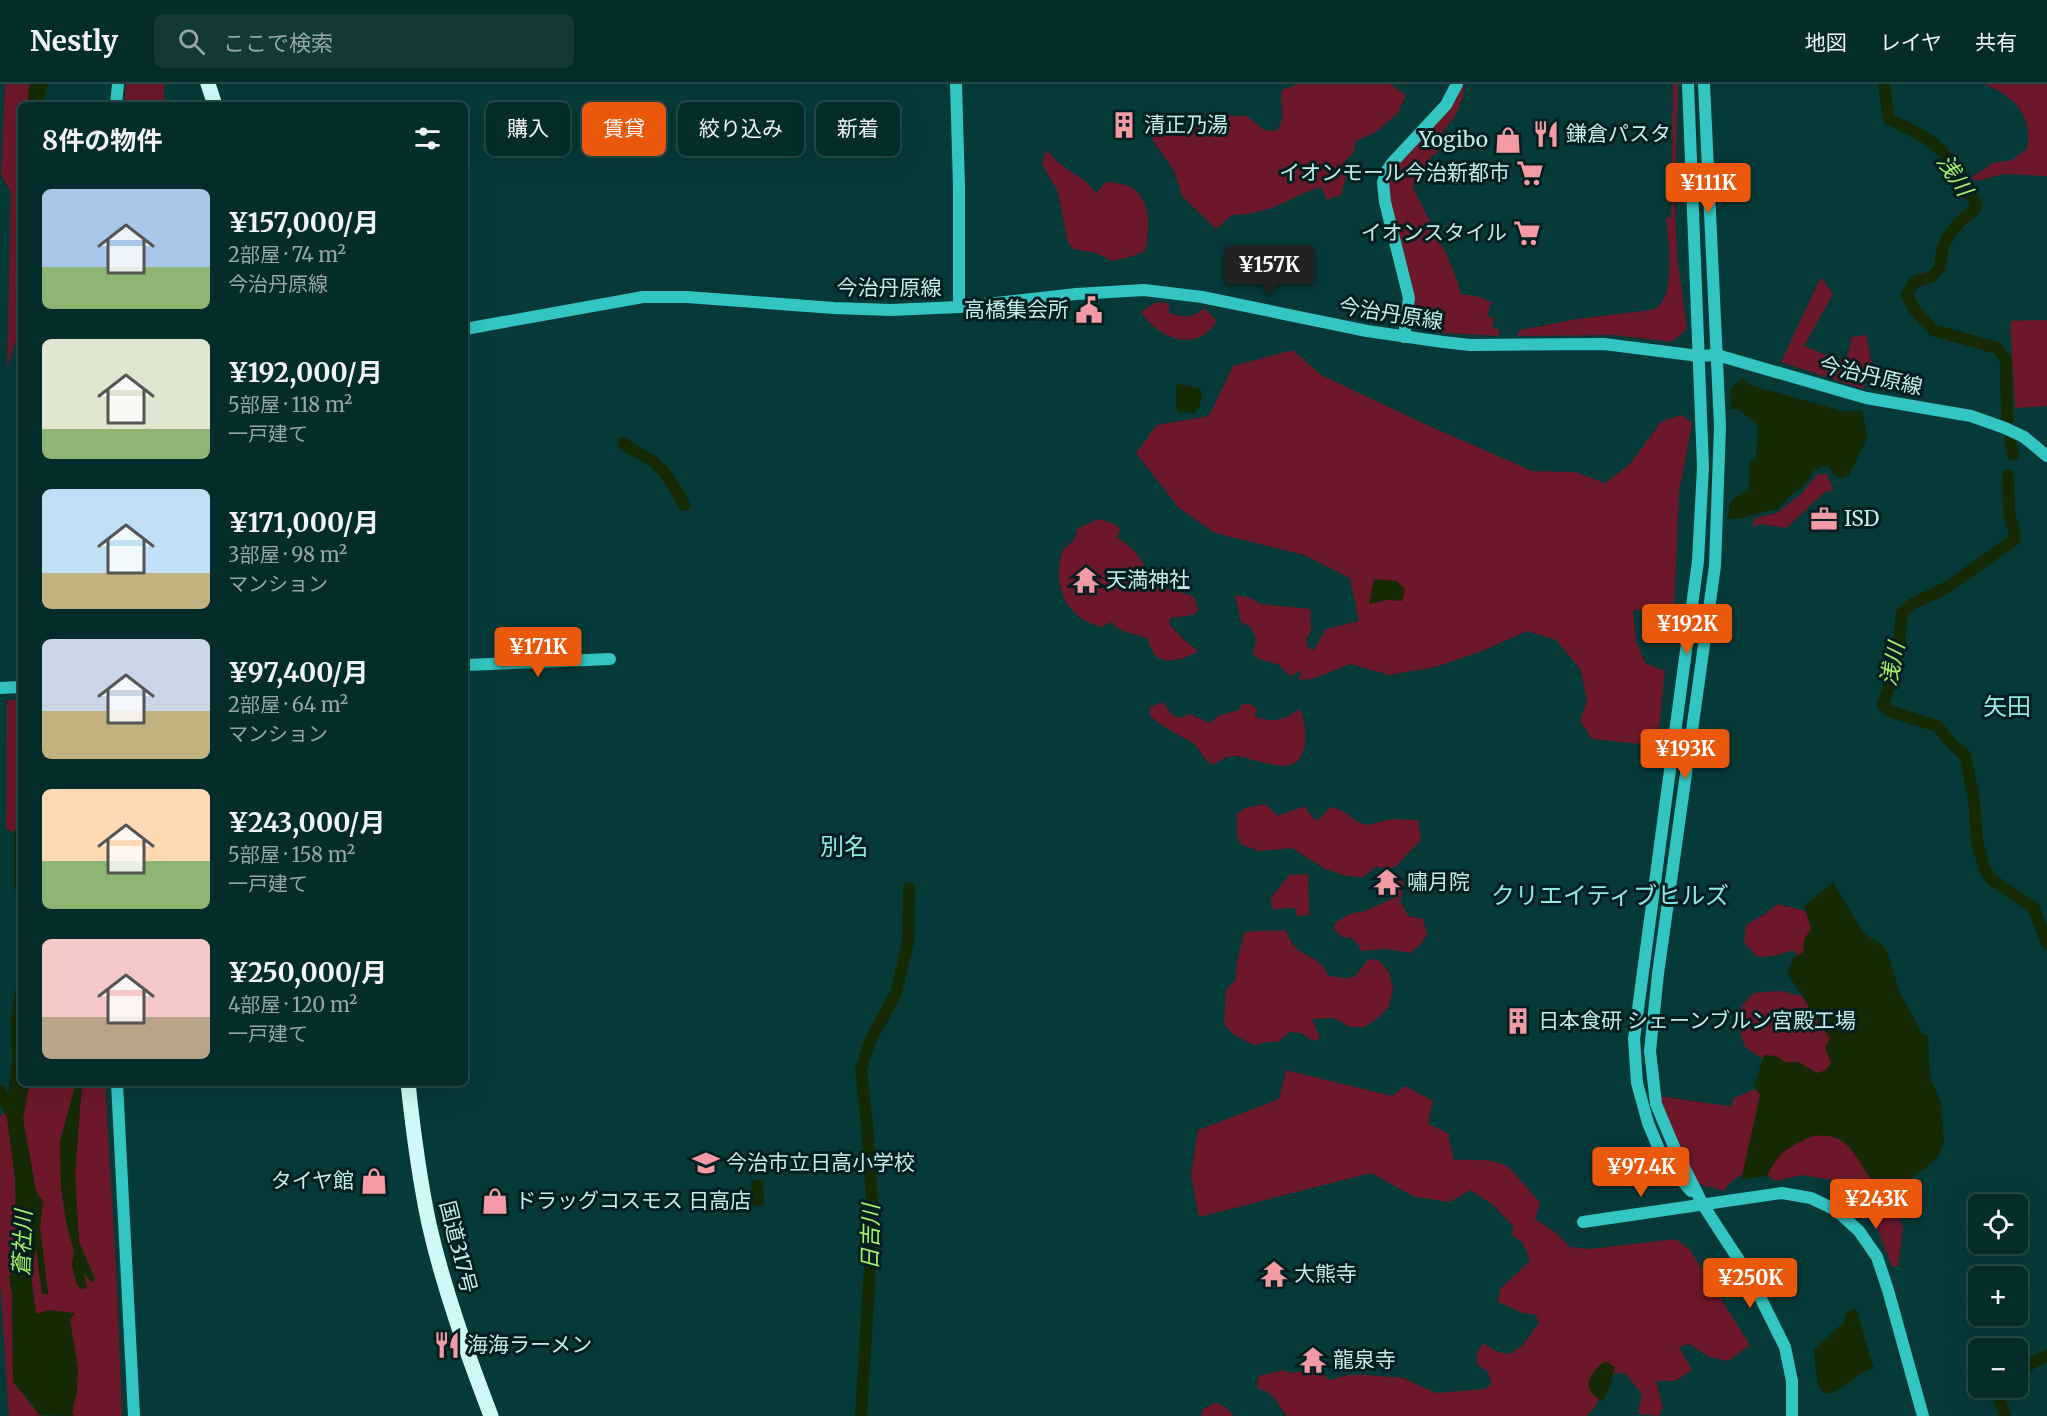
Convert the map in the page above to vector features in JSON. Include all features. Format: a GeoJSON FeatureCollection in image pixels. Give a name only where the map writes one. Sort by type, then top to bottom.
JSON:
{"type":"FeatureCollection","features":[{"type":"Feature","properties":{"kind":"highway"},"geometry":{"type":"LineString","coordinates":[[208,84],[214,102]]}},
{"type":"Feature","properties":{"kind":"highway","name":"国道317号"},"geometry":{"type":"LineString","coordinates":[[408,1086],[416,1157],[429,1224],[450,1302],[491,1416]]}},
{"type":"Feature","properties":{"kind":"street"},"geometry":{"type":"LineString","coordinates":[[116,102],[118,84]]}},
{"type":"Feature","properties":{"kind":"street"},"geometry":{"type":"LineString","coordinates":[[956,84],[959,307]]}},
{"type":"Feature","properties":{"kind":"street"},"geometry":{"type":"LineString","coordinates":[[1404,337],[1409,298],[1385,201],[1383,183],[1392,163],[1446,105],[1457,84]]}},
{"type":"Feature","properties":{"kind":"street"},"geometry":{"type":"LineString","coordinates":[[1688,84],[1704,467],[1698,561],[1634,1039],[1637,1083],[1648,1123],[1663,1159],[1703,1205]]}},
{"type":"Feature","properties":{"kind":"street"},"geometry":{"type":"LineString","coordinates":[[1704,84],[1720,426],[1715,566],[1658,974],[1650,1051],[1656,1104],[1675,1149],[1703,1205],[1750,1277],[1785,1347],[1792,1381],[1792,1416]]}},
{"type":"Feature","properties":{"kind":"street","name":"今治丹原線"},"geometry":{"type":"LineString","coordinates":[[468,328],[643,297],[687,297],[887,310],[959,307],[1076,294],[1144,290],[1202,297],[1367,331],[1470,345],[1604,344],[1699,356],[1717,355],[1866,398],[1971,416],[2024,437],[2047,456]]}},
{"type":"Feature","properties":{"kind":"street"},"geometry":{"type":"LineString","coordinates":[[468,666],[610,659]]}},
{"type":"Feature","properties":{"kind":"street"},"geometry":{"type":"LineString","coordinates":[[1,688],[18,687]]}},
{"type":"Feature","properties":{"kind":"street"},"geometry":{"type":"LineString","coordinates":[[117,1086],[134,1416]]}},
{"type":"Feature","properties":{"kind":"street"},"geometry":{"type":"LineString","coordinates":[[1583,1222],[1782,1193],[1811,1198],[1836,1210],[1859,1231],[1876,1257],[1888,1290],[1923,1416]]}},
{"type":"Feature","properties":{"kind":"shaded area"},"geometry":{"type":"Polygon","coordinates":[[[5,84],[29,84],[28,102],[18,102],[18,334],[7,368],[11,192],[1,175],[5,84]]]}},
{"type":"Feature","properties":{"kind":"shaded area"},"geometry":{"type":"Polygon","coordinates":[[[126,84],[164,84],[164,102],[124,102],[126,84]]]}},
{"type":"Feature","properties":{"kind":"shaded area"},"geometry":{"type":"Polygon","coordinates":[[[1298,84],[1390,84],[1406,95],[1398,113],[1376,132],[1356,141],[1353,153],[1344,162],[1346,177],[1341,195],[1327,200],[1321,187],[1273,208],[1232,215],[1216,229],[1181,195],[1173,169],[1152,139],[1160,125],[1169,128],[1195,129],[1210,115],[1247,116],[1264,130],[1277,131],[1282,116],[1282,90],[1298,84]]]}},
{"type":"Feature","properties":{"kind":"shaded area"},"geometry":{"type":"Polygon","coordinates":[[[1461,84],[1464,84],[1463,97],[1455,116],[1441,134],[1436,155],[1431,155],[1430,169],[1420,168],[1413,187],[1446,253],[1461,294],[1480,297],[1491,302],[1487,316],[1494,318],[1492,328],[1500,330],[1498,336],[1429,332],[1410,312],[1415,308],[1412,285],[1386,188],[1395,170],[1407,154],[1449,110],[1461,84]]]}},
{"type":"Feature","properties":{"kind":"shaded area"},"geometry":{"type":"Polygon","coordinates":[[[1673,84],[1678,84],[1675,199],[1677,256],[1687,329],[1672,342],[1614,335],[1517,336],[1520,330],[1577,319],[1652,310],[1660,305],[1665,295],[1670,269],[1666,218],[1671,218],[1673,84]]]}},
{"type":"Feature","properties":{"kind":"shaded area"},"geometry":{"type":"Polygon","coordinates":[[[1984,84],[2047,84],[2047,176],[2004,174],[1975,181],[1972,177],[1993,163],[2012,160],[2027,149],[2027,127],[2019,109],[2005,95],[1984,84]]]}},
{"type":"Feature","properties":{"kind":"shaded area"},"geometry":{"type":"Polygon","coordinates":[[[1046,150],[1061,165],[1085,181],[1096,193],[1106,182],[1118,183],[1137,192],[1142,198],[1147,213],[1148,236],[1145,251],[1112,261],[1096,253],[1074,249],[1068,243],[1058,192],[1042,164],[1046,150]]]}},
{"type":"Feature","properties":{"kind":"shaded area"},"geometry":{"type":"Polygon","coordinates":[[[1821,277],[1833,294],[1804,346],[1838,360],[1848,355],[1852,337],[1866,335],[1872,365],[1863,389],[1781,362],[1821,277]]]}},
{"type":"Feature","properties":{"kind":"shaded area"},"geometry":{"type":"Polygon","coordinates":[[[1164,302],[1169,305],[1169,313],[1188,316],[1204,308],[1217,321],[1199,337],[1188,340],[1178,339],[1158,329],[1141,312],[1154,303],[1164,302]]]}},
{"type":"Feature","properties":{"kind":"shaded area"},"geometry":{"type":"Polygon","coordinates":[[[2047,320],[2047,406],[2015,408],[2010,321],[2047,320]]]}},
{"type":"Feature","properties":{"kind":"shaded area"},"geometry":{"type":"Polygon","coordinates":[[[1293,350],[1321,375],[1532,471],[1575,472],[1605,483],[1629,465],[1662,421],[1682,415],[1692,423],[1679,492],[1674,612],[1633,610],[1636,641],[1645,663],[1665,671],[1659,729],[1653,730],[1650,745],[1592,739],[1580,721],[1587,701],[1581,670],[1556,640],[1527,631],[1482,651],[1435,667],[1389,675],[1350,664],[1312,679],[1298,680],[1303,670],[1290,676],[1278,664],[1259,659],[1253,654],[1256,639],[1251,627],[1241,622],[1235,595],[1251,598],[1261,604],[1310,609],[1311,631],[1306,639],[1308,647],[1313,651],[1326,629],[1359,621],[1350,578],[1304,555],[1215,533],[1179,508],[1136,453],[1157,425],[1209,416],[1233,366],[1293,350]]]}},
{"type":"Feature","properties":{"kind":"shaded area"},"geometry":{"type":"Polygon","coordinates":[[[1818,474],[1827,474],[1833,490],[1825,492],[1786,528],[1760,524],[1752,527],[1755,518],[1777,513],[1801,494],[1818,474]]]}},
{"type":"Feature","properties":{"kind":"shaded area"},"geometry":{"type":"Polygon","coordinates":[[[1098,519],[1112,523],[1121,529],[1117,537],[1137,554],[1154,581],[1166,588],[1194,597],[1198,611],[1192,615],[1170,618],[1169,624],[1198,651],[1177,660],[1160,659],[1154,654],[1147,638],[1120,630],[1111,622],[1101,627],[1089,623],[1072,610],[1061,591],[1059,580],[1062,552],[1074,539],[1077,529],[1098,519]]]}},
{"type":"Feature","properties":{"kind":"shaded area"},"geometry":{"type":"Polygon","coordinates":[[[7,700],[18,700],[18,827],[14,832],[6,829],[7,700]]]}},
{"type":"Feature","properties":{"kind":"shaded area"},"geometry":{"type":"Polygon","coordinates":[[[1163,702],[1172,715],[1180,718],[1189,714],[1210,723],[1218,716],[1239,710],[1241,705],[1249,703],[1257,709],[1254,716],[1266,720],[1284,718],[1300,708],[1305,731],[1302,754],[1290,765],[1281,766],[1234,756],[1213,765],[1193,744],[1150,715],[1150,707],[1163,702]]]}},
{"type":"Feature","properties":{"kind":"shaded area"},"geometry":{"type":"Polygon","coordinates":[[[1265,804],[1278,816],[1304,806],[1315,820],[1320,819],[1330,807],[1343,811],[1357,822],[1368,825],[1392,819],[1418,820],[1421,840],[1396,866],[1375,867],[1363,877],[1347,876],[1325,869],[1292,848],[1259,851],[1240,844],[1237,833],[1237,814],[1245,808],[1265,804]]]}},
{"type":"Feature","properties":{"kind":"shaded area"},"geometry":{"type":"Polygon","coordinates":[[[1396,873],[1404,884],[1400,901],[1408,916],[1423,919],[1427,935],[1421,944],[1410,953],[1386,949],[1361,951],[1354,940],[1342,937],[1334,929],[1335,923],[1349,914],[1365,911],[1394,898],[1396,873]]]}},
{"type":"Feature","properties":{"kind":"shaded area"},"geometry":{"type":"Polygon","coordinates":[[[1308,874],[1309,915],[1296,916],[1295,908],[1272,909],[1271,898],[1289,875],[1308,874]]]}},
{"type":"Feature","properties":{"kind":"shaded area"},"geometry":{"type":"Polygon","coordinates":[[[1778,904],[1817,914],[1846,1126],[1880,1169],[1903,1228],[1898,1266],[1892,1267],[1875,1222],[1852,1196],[1831,1180],[1802,1175],[1775,1181],[1759,1168],[1735,1179],[1725,1191],[1691,1182],[1657,1096],[1731,1108],[1734,1098],[1770,1083],[1774,1066],[1745,1047],[1738,1023],[1739,1012],[1754,993],[1781,991],[1813,999],[1805,962],[1793,950],[1774,956],[1758,957],[1744,943],[1746,925],[1778,904]]]}},
{"type":"Feature","properties":{"kind":"shaded area"},"geometry":{"type":"Polygon","coordinates":[[[1285,930],[1295,947],[1322,965],[1328,976],[1354,977],[1367,961],[1374,959],[1380,961],[1389,973],[1393,989],[1389,1006],[1379,1017],[1364,1027],[1350,1027],[1334,1018],[1312,1019],[1320,1038],[1314,1041],[1301,1033],[1289,1032],[1278,1042],[1254,1045],[1233,1034],[1224,1024],[1226,990],[1236,979],[1237,961],[1244,933],[1285,930]]]}},
{"type":"Feature","properties":{"kind":"shaded area"},"geometry":{"type":"Polygon","coordinates":[[[1286,1070],[1392,1096],[1405,1086],[1433,1101],[1428,1124],[1448,1133],[1454,1160],[1488,1161],[1507,1166],[1540,1202],[1535,1219],[1556,1233],[1570,1247],[1590,1249],[1676,1239],[1690,1250],[1750,1345],[1728,1361],[1710,1357],[1689,1344],[1679,1347],[1692,1370],[1675,1381],[1656,1381],[1663,1407],[1659,1416],[1638,1414],[1642,1394],[1625,1373],[1615,1373],[1595,1407],[1586,1416],[1287,1416],[1272,1395],[1259,1390],[1257,1383],[1259,1376],[1283,1370],[1290,1373],[1312,1370],[1323,1374],[1330,1380],[1348,1375],[1403,1378],[1436,1393],[1485,1389],[1491,1384],[1488,1372],[1477,1364],[1477,1353],[1483,1343],[1497,1352],[1509,1354],[1522,1346],[1539,1323],[1536,1315],[1523,1313],[1498,1302],[1500,1289],[1530,1261],[1523,1243],[1512,1235],[1513,1226],[1492,1204],[1470,1190],[1450,1202],[1415,1197],[1371,1173],[1199,1217],[1191,1175],[1198,1130],[1279,1099],[1286,1070]]]}},
{"type":"Feature","properties":{"kind":"shaded area"},"geometry":{"type":"Polygon","coordinates":[[[30,1086],[75,1086],[60,1141],[61,1186],[66,1221],[74,1252],[72,1265],[77,1285],[87,1287],[84,1272],[95,1278],[79,1242],[75,1174],[82,1086],[105,1086],[122,1416],[74,1416],[72,1412],[75,1399],[76,1366],[70,1320],[74,1314],[36,1314],[30,1267],[36,1247],[42,1293],[48,1293],[40,1227],[43,1202],[36,1191],[23,1119],[30,1086]]]}},
{"type":"Feature","properties":{"kind":"shaded area"},"geometry":{"type":"Polygon","coordinates":[[[6,1111],[16,1206],[14,1272],[9,1276],[12,1294],[13,1382],[39,1415],[43,1416],[9,1416],[0,1282],[0,1117],[6,1111]]]}},
{"type":"Feature","properties":{"kind":"shaded area"},"geometry":{"type":"Polygon","coordinates":[[[1216,1403],[1224,1406],[1234,1416],[1201,1416],[1203,1409],[1216,1403]]]}},
{"type":"Feature","properties":{"kind":"water"},"geometry":{"type":"Polygon","coordinates":[[[29,84],[48,84],[44,102],[28,102],[29,84]]]}},
{"type":"Feature","properties":{"kind":"water"},"geometry":{"type":"Polygon","coordinates":[[[1743,378],[1750,385],[1846,412],[1862,410],[1867,436],[1849,475],[1840,479],[1835,477],[1829,467],[1821,467],[1813,471],[1807,483],[1788,498],[1778,510],[1735,519],[1728,518],[1730,502],[1749,488],[1750,461],[1756,459],[1758,426],[1738,409],[1730,409],[1731,388],[1743,378]]]}},
{"type":"Feature","properties":{"kind":"water"},"geometry":{"type":"Polygon","coordinates":[[[1176,384],[1199,388],[1202,392],[1200,405],[1195,413],[1178,412],[1176,384]]]}},
{"type":"Feature","properties":{"kind":"water"},"geometry":{"type":"Polygon","coordinates":[[[1374,579],[1396,581],[1405,588],[1402,601],[1386,600],[1369,604],[1374,579]]]}},
{"type":"Feature","properties":{"kind":"water"},"geometry":{"type":"Polygon","coordinates":[[[18,827],[18,899],[14,884],[14,832],[18,827]]]}},
{"type":"Feature","properties":{"kind":"water"},"geometry":{"type":"Polygon","coordinates":[[[1833,882],[1861,929],[1883,945],[1888,954],[1899,991],[1922,1033],[1928,1036],[1930,1078],[1941,1102],[1944,1142],[1941,1152],[1933,1162],[1891,1194],[1873,1182],[1847,1145],[1839,1139],[1825,1136],[1809,1138],[1786,1150],[1778,1157],[1767,1176],[1741,1180],[1760,1095],[1754,1086],[1764,1055],[1776,1056],[1785,1062],[1798,1062],[1817,1073],[1826,1070],[1831,1063],[1825,1048],[1830,1038],[1787,973],[1794,958],[1803,952],[1804,940],[1811,928],[1804,906],[1833,882]]]}},
{"type":"Feature","properties":{"kind":"water","name":"蒼社川"},"geometry":{"type":"Polygon","coordinates":[[[18,975],[18,1086],[30,1086],[23,1119],[36,1191],[43,1202],[40,1227],[48,1294],[42,1294],[36,1249],[33,1264],[30,1267],[36,1314],[48,1310],[75,1313],[70,1320],[78,1367],[77,1392],[72,1412],[74,1416],[39,1415],[13,1382],[12,1294],[9,1276],[13,1272],[12,1255],[16,1223],[15,1178],[6,1111],[12,1061],[11,1018],[18,975]]]}},
{"type":"Feature","properties":{"kind":"water"},"geometry":{"type":"Polygon","coordinates":[[[75,1086],[82,1086],[75,1174],[79,1242],[95,1279],[92,1283],[84,1273],[87,1288],[81,1289],[77,1285],[72,1265],[74,1252],[66,1221],[61,1186],[60,1141],[75,1086]]]}},
{"type":"Feature","properties":{"kind":"water"},"geometry":{"type":"Polygon","coordinates":[[[751,1180],[763,1180],[764,1205],[751,1206],[751,1180]]]}},
{"type":"Feature","properties":{"kind":"water"},"geometry":{"type":"Polygon","coordinates":[[[1856,1308],[1874,1369],[1862,1373],[1838,1390],[1826,1393],[1821,1390],[1818,1383],[1814,1349],[1844,1322],[1847,1312],[1856,1308]]]}},
{"type":"Feature","properties":{"kind":"water"},"geometry":{"type":"Polygon","coordinates":[[[1605,1361],[1615,1367],[1609,1389],[1602,1401],[1591,1391],[1589,1381],[1605,1361]]]}},
{"type":"Feature","properties":{"kind":"waterway","name":"浅川"},"geometry":{"type":"LineString","coordinates":[[1884,84],[1889,119],[1936,145],[1949,161],[1957,181],[1971,196],[1976,206],[1958,223],[1946,240],[1942,250],[1940,268],[1931,277],[1914,282],[1907,295],[1914,309],[1933,330],[1997,348],[2006,360],[2007,420]]}},
{"type":"Feature","properties":{"kind":"waterway","name":"浅川"},"geometry":{"type":"LineString","coordinates":[[2010,441],[2013,455]]}},
{"type":"Feature","properties":{"kind":"waterway"},"geometry":{"type":"LineString","coordinates":[[623,443],[662,470],[684,505]]}},
{"type":"Feature","properties":{"kind":"waterway","name":"浅川"},"geometry":{"type":"LineString","coordinates":[[2008,475],[2009,512],[2015,535],[2014,540],[1946,588],[1912,604],[1902,613],[1899,642],[1891,656],[1889,687],[1883,705],[1889,711],[1937,726],[1965,755],[1974,799],[1977,842],[1985,870],[1991,879],[2034,908],[2047,944]]}},
{"type":"Feature","properties":{"kind":"waterway","name":"日吉川"},"geometry":{"type":"LineString","coordinates":[[861,1416],[873,1217],[861,1070],[870,1041],[896,993],[908,942],[909,888]]}},
{"type":"Feature","properties":{"kind":"waterway"},"geometry":{"type":"LineString","coordinates":[[0,1091],[13,1116]]}},
{"type":"Feature","properties":{"kind":"waterway","name":"浅川"},"geometry":{"type":"LineString","coordinates":[[2028,1366],[2047,1356]]}},
{"type":"Feature","properties":{"kind":"waterway","name":"浅川"},"geometry":{"type":"LineString","coordinates":[[1999,1398],[2005,1416]]}},
{"type":"Feature","properties":{"kind":"place","name":"清正乃湯"},"geometry":{"type":"Point","coordinates":[1124,125]}},
{"type":"Feature","properties":{"kind":"place","name":"鎌倉パスタ"},"geometry":{"type":"Point","coordinates":[1546,134]}},
{"type":"Feature","properties":{"kind":"place","name":"Yogibo"},"geometry":{"type":"Point","coordinates":[1508,140]}},
{"type":"Feature","properties":{"kind":"place","name":"イオンモール今治新都市"},"geometry":{"type":"Point","coordinates":[1530,173]}},
{"type":"Feature","properties":{"kind":"place","name":"イオンスタイル"},"geometry":{"type":"Point","coordinates":[1527,233]}},
{"type":"Feature","properties":{"kind":"place","name":"高橋集会所"},"geometry":{"type":"Point","coordinates":[1089,310]}},
{"type":"Feature","properties":{"kind":"place","name":"ISD"},"geometry":{"type":"Point","coordinates":[1824,519]}},
{"type":"Feature","properties":{"kind":"place","name":"天満神社"},"geometry":{"type":"Point","coordinates":[1086,580]}},
{"type":"Feature","properties":{"kind":"place","name":"嘯月院"},"geometry":{"type":"Point","coordinates":[1387,882]}},
{"type":"Feature","properties":{"kind":"place","name":"日本食研 シェーンブルン宮殿工場"},"geometry":{"type":"Point","coordinates":[1518,1021]}},
{"type":"Feature","properties":{"kind":"place","name":"今治市立日高小学校"},"geometry":{"type":"Point","coordinates":[706,1163]}},
{"type":"Feature","properties":{"kind":"place","name":"タイヤ館"},"geometry":{"type":"Point","coordinates":[374,1181]}},
{"type":"Feature","properties":{"kind":"place","name":"ドラッグコスモス 日高店"},"geometry":{"type":"Point","coordinates":[495,1201]}},
{"type":"Feature","properties":{"kind":"place","name":"大熊寺"},"geometry":{"type":"Point","coordinates":[1274,1274]}},
{"type":"Feature","properties":{"kind":"place","name":"海海ラーメン"},"geometry":{"type":"Point","coordinates":[447,1345]}},
{"type":"Feature","properties":{"kind":"place","name":"龍泉寺"},"geometry":{"type":"Point","coordinates":[1313,1360]}},
{"type":"Feature","properties":{"kind":"district","name":"矢田"},"geometry":{"type":"Point","coordinates":[2007,707]}},
{"type":"Feature","properties":{"kind":"district","name":"別名"},"geometry":{"type":"Point","coordinates":[844,847]}},
{"type":"Feature","properties":{"kind":"district","name":"クリエイティブヒルズ"},"geometry":{"type":"Point","coordinates":[1610,896]}}]}
